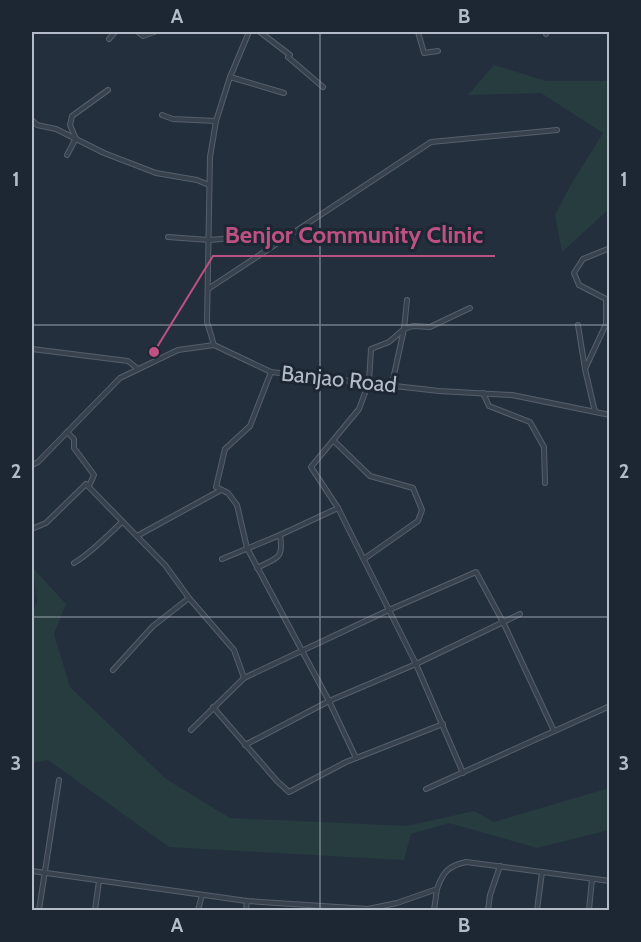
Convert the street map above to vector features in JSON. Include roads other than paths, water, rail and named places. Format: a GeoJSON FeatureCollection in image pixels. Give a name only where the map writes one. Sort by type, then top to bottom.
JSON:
{"type":"FeatureCollection","features":[{"type":"Feature","properties":{"kind":"street"},"geometry":{"type":"LineString","coordinates":[[109,39],[115,32]]}},
{"type":"Feature","properties":{"kind":"street"},"geometry":{"type":"LineString","coordinates":[[138,32],[143,36],[154,32]]}},
{"type":"Feature","properties":{"kind":"street"},"geometry":{"type":"LineString","coordinates":[[32,465],[38,462],[120,378],[178,350],[214,345],[207,322],[210,157],[216,122],[230,77],[249,32]]}},
{"type":"Feature","properties":{"kind":"street"},"geometry":{"type":"LineString","coordinates":[[260,32],[323,87]]}},
{"type":"Feature","properties":{"kind":"street"},"geometry":{"type":"LineString","coordinates":[[418,32],[424,53],[438,51]]}},
{"type":"Feature","properties":{"kind":"street"},"geometry":{"type":"LineString","coordinates":[[230,77],[284,93]]}},
{"type":"Feature","properties":{"kind":"street"},"geometry":{"type":"LineString","coordinates":[[76,140],[70,125],[72,116],[108,90]]}},
{"type":"Feature","properties":{"kind":"street"},"geometry":{"type":"LineString","coordinates":[[162,115],[173,119],[216,122]]}},
{"type":"Feature","properties":{"kind":"street"},"geometry":{"type":"LineString","coordinates":[[32,120],[37,125],[56,129],[76,140],[156,173],[197,180],[209,185]]}},
{"type":"Feature","properties":{"kind":"street"},"geometry":{"type":"LineString","coordinates":[[208,289],[431,142],[557,130]]}},
{"type":"Feature","properties":{"kind":"street"},"geometry":{"type":"LineString","coordinates":[[67,155],[76,140]]}},
{"type":"Feature","properties":{"kind":"street"},"geometry":{"type":"LineString","coordinates":[[168,237],[209,240],[234,238]]}},
{"type":"Feature","properties":{"kind":"street"},"geometry":{"type":"LineString","coordinates":[[585,369],[606,324],[606,298],[579,285],[574,273],[583,259],[609,248]]}},
{"type":"Feature","properties":{"kind":"street"},"geometry":{"type":"LineString","coordinates":[[392,384],[404,329],[406,300]]}},
{"type":"Feature","properties":{"kind":"street"},"geometry":{"type":"LineString","coordinates":[[463,773],[416,664],[364,559],[338,508],[311,467],[359,410],[369,382],[371,349],[389,342],[404,329],[413,326],[430,327],[470,308]]}},
{"type":"Feature","properties":{"kind":"street"},"geometry":{"type":"LineString","coordinates":[[578,325],[585,369],[596,412]]}},
{"type":"Feature","properties":{"kind":"street","name":"Banjao Road"},"geometry":{"type":"LineString","coordinates":[[214,345],[271,372],[438,391],[512,395],[609,415]]}},
{"type":"Feature","properties":{"kind":"street"},"geometry":{"type":"LineString","coordinates":[[32,349],[128,361],[138,369]]}},
{"type":"Feature","properties":{"kind":"street"},"geometry":{"type":"LineString","coordinates":[[271,372],[250,426],[225,449],[216,487],[228,493],[237,505],[247,548],[329,701],[356,758]]}},
{"type":"Feature","properties":{"kind":"street"},"geometry":{"type":"LineString","coordinates":[[483,393],[489,406],[530,422],[544,447],[545,483]]}},
{"type":"Feature","properties":{"kind":"street"},"geometry":{"type":"LineString","coordinates":[[67,432],[74,440],[74,448],[94,475],[89,486]]}},
{"type":"Feature","properties":{"kind":"street"},"geometry":{"type":"LineString","coordinates":[[334,441],[370,476],[413,488],[422,510],[418,521],[364,559]]}},
{"type":"Feature","properties":{"kind":"street"},"geometry":{"type":"LineString","coordinates":[[34,528],[46,523],[86,484],[89,486],[165,565],[189,598],[234,650],[244,678]]}},
{"type":"Feature","properties":{"kind":"street"},"geometry":{"type":"LineString","coordinates":[[137,536],[221,490]]}},
{"type":"Feature","properties":{"kind":"street"},"geometry":{"type":"LineString","coordinates":[[222,559],[338,508]]}},
{"type":"Feature","properties":{"kind":"street"},"geometry":{"type":"LineString","coordinates":[[74,563],[83,558],[122,522]]}},
{"type":"Feature","properties":{"kind":"street"},"geometry":{"type":"LineString","coordinates":[[257,568],[281,555],[283,550],[280,535]]}},
{"type":"Feature","properties":{"kind":"street"},"geometry":{"type":"LineString","coordinates":[[191,730],[244,678],[476,572],[503,622],[554,731]]}},
{"type":"Feature","properties":{"kind":"street"},"geometry":{"type":"LineString","coordinates":[[113,670],[153,626],[189,598]]}},
{"type":"Feature","properties":{"kind":"street"},"geometry":{"type":"LineString","coordinates":[[245,745],[329,701],[416,664],[520,614]]}},
{"type":"Feature","properties":{"kind":"street"},"geometry":{"type":"LineString","coordinates":[[426,789],[609,706]]}},
{"type":"Feature","properties":{"kind":"street"},"geometry":{"type":"LineString","coordinates":[[213,708],[289,792],[356,758],[443,724]]}},
{"type":"Feature","properties":{"kind":"street"},"geometry":{"type":"LineString","coordinates":[[39,910],[59,780]]}},
{"type":"Feature","properties":{"kind":"street"},"geometry":{"type":"LineString","coordinates":[[434,910],[437,889],[444,874],[452,865],[466,862],[609,881]]}},
{"type":"Feature","properties":{"kind":"street"},"geometry":{"type":"LineString","coordinates":[[488,910],[490,895],[500,866]]}},
{"type":"Feature","properties":{"kind":"street"},"geometry":{"type":"LineString","coordinates":[[32,872],[247,901],[362,910],[383,908],[437,889]]}},
{"type":"Feature","properties":{"kind":"street"},"geometry":{"type":"LineString","coordinates":[[537,910],[542,872]]}},
{"type":"Feature","properties":{"kind":"street"},"geometry":{"type":"LineString","coordinates":[[589,910],[592,879]]}},
{"type":"Feature","properties":{"kind":"street"},"geometry":{"type":"LineString","coordinates":[[95,910],[99,881]]}},
{"type":"Feature","properties":{"kind":"street"},"geometry":{"type":"LineString","coordinates":[[198,910],[202,895]]}},
{"type":"Feature","properties":{"kind":"street"},"geometry":{"type":"LineString","coordinates":[[246,910],[247,901]]}},
{"type":"Feature","properties":{"kind":"place","name":"Benjor Community Clinic"},"geometry":{"type":"Point","coordinates":[154,352]}}]}
